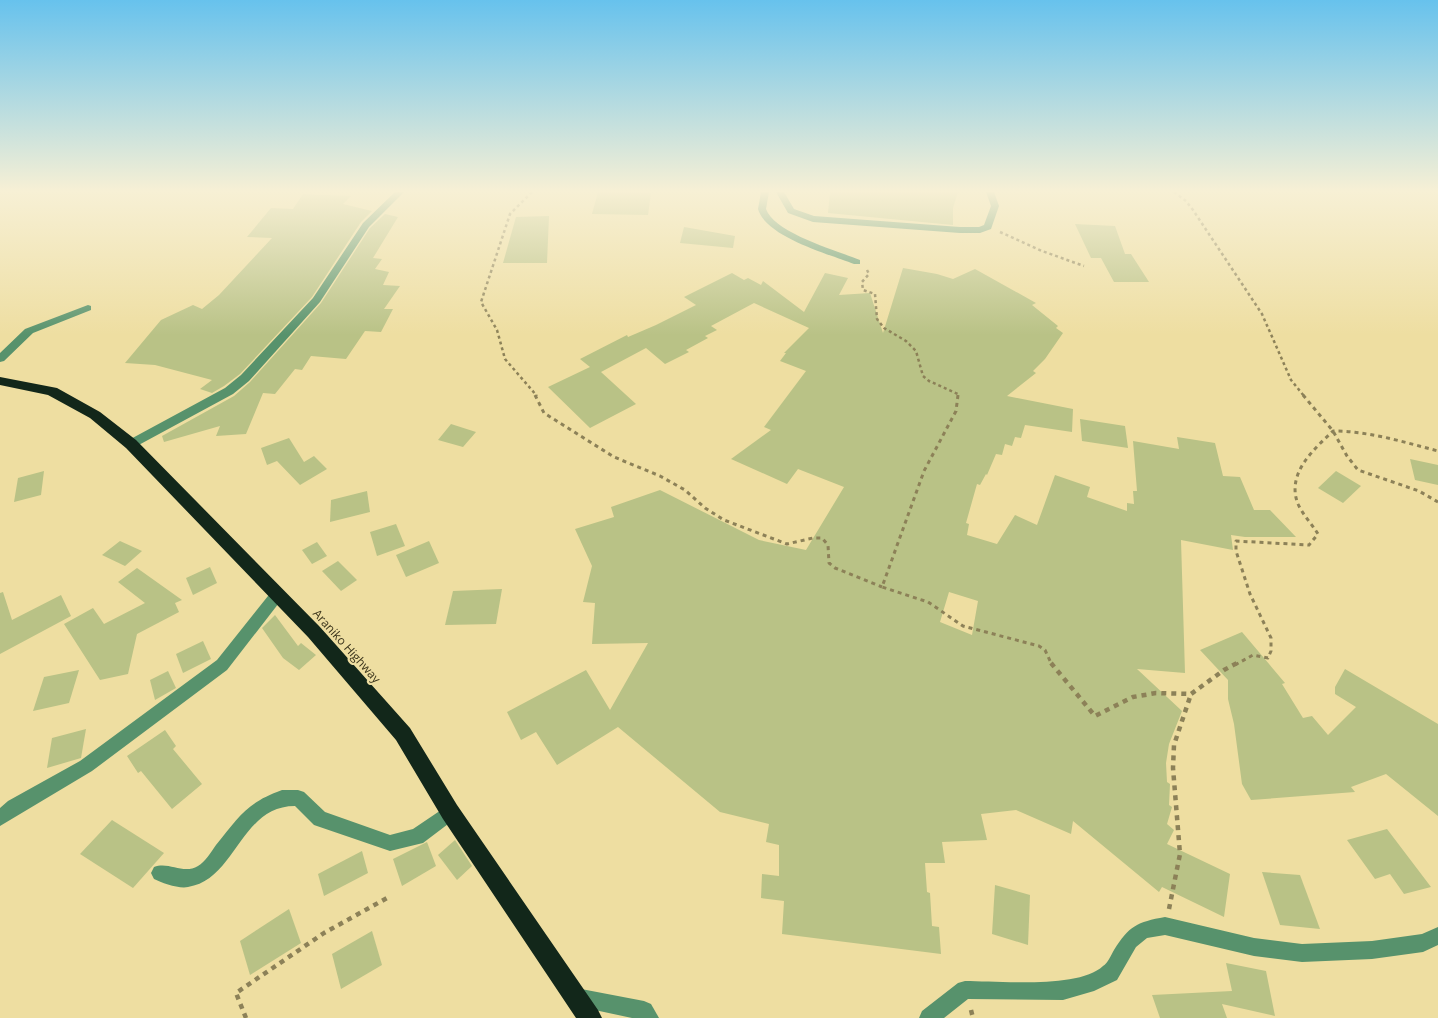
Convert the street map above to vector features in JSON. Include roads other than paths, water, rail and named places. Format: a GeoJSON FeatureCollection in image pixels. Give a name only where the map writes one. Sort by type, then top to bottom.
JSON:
{"type":"FeatureCollection","features":[{"type":"Feature","properties":{"kind":"highway","name":"Araniko Highway"},"geometry":{"type":"LineString","coordinates":[[0,381],[52,391],[95,415],[131,444],[340,661],[403,734],[450,812],[590,1018]]}},
{"type":"Feature","properties":{"kind":"street"},"geometry":{"type":"LineString","coordinates":[[131,444],[228,391],[245,378],[318,300],[357,240]]}},
{"type":"Feature","properties":{"kind":"street"},"geometry":{"type":"LineString","coordinates":[[801,240],[857,262]]}},
{"type":"Feature","properties":{"kind":"street"},"geometry":{"type":"LineString","coordinates":[[0,359],[28,331],[88,308]]}},
{"type":"Feature","properties":{"kind":"street"},"geometry":{"type":"LineString","coordinates":[[0,818],[14,807],[86,766],[222,665],[277,595]]}},
{"type":"Feature","properties":{"kind":"street"},"geometry":{"type":"LineString","coordinates":[[160,873],[187,879],[205,872],[251,815],[266,804],[282,798],[298,798],[320,818],[390,843],[417,838],[450,812]]}},
{"type":"Feature","properties":{"kind":"street"},"geometry":{"type":"LineString","coordinates":[[929,1018],[965,990],[1063,990],[1094,982],[1110,973],[1130,940],[1143,930],[1166,926],[1254,947],[1302,953],[1372,950],[1423,943],[1438,936]]}},
{"type":"Feature","properties":{"kind":"street"},"geometry":{"type":"LineString","coordinates":[[576,997],[644,1011],[650,1018]]}}]}
